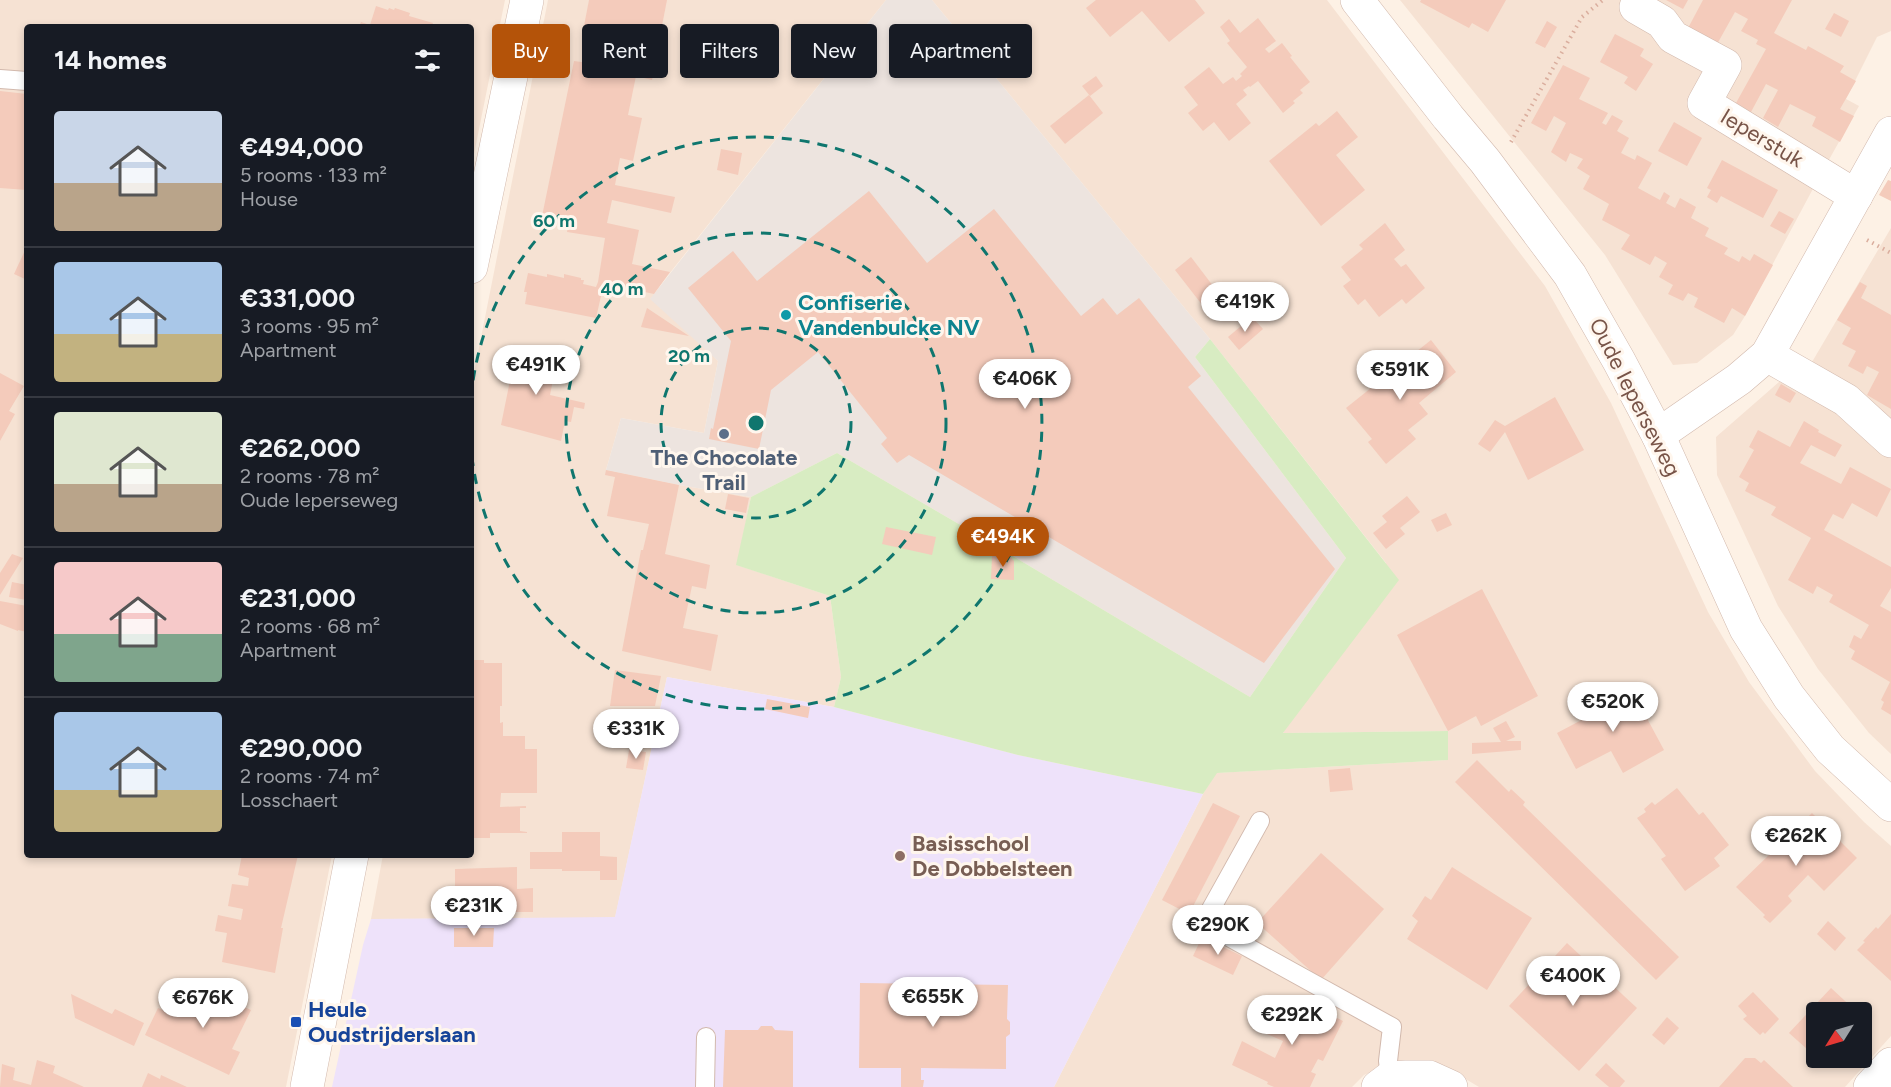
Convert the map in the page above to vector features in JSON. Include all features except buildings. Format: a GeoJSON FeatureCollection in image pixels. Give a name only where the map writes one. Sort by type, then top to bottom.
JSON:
{"type":"FeatureCollection","features":[{"type":"Feature","properties":{"kind":"street"},"geometry":{"type":"LineString","coordinates":[[474,253],[527,0]]}},
{"type":"Feature","properties":{"kind":"street","name":"Oude Ieperseweg"},"geometry":{"type":"LineString","coordinates":[[1357,0],[1485,161],[1570,275],[1659,435],[1746,629],[1782,687],[1830,749],[1891,806]]}},
{"type":"Feature","properties":{"kind":"street","name":"Ieperstuk"},"geometry":{"type":"LineString","coordinates":[[1636,7],[1662,22],[1673,37],[1725,65],[1704,103],[1856,195]]}},
{"type":"Feature","properties":{"kind":"street"},"geometry":{"type":"LineString","coordinates":[[1659,435],[1739,379],[1767,355],[1891,133]]}},
{"type":"Feature","properties":{"kind":"street"},"geometry":{"type":"LineString","coordinates":[[1767,355],[1846,400],[1891,441]]}},
{"type":"Feature","properties":{"kind":"street"},"geometry":{"type":"LineString","coordinates":[[307,1087],[351,858]]}},
{"type":"Feature","properties":{"kind":"street"},"geometry":{"type":"LineString","coordinates":[[1870,1087],[1891,1064]]}},
{"type":"Feature","properties":{"kind":"street"},"geometry":{"type":"LineString","coordinates":[[1384,1083],[1430,1077],[1451,1087]]}},
{"type":"Feature","properties":{"kind":"lane"},"geometry":{"type":"LineString","coordinates":[[0,79],[24,81]]}},
{"type":"Feature","properties":{"kind":"lane"},"geometry":{"type":"LineString","coordinates":[[1260,821],[1211,909],[1220,932],[1392,1027],[1384,1083]]}},
{"type":"Feature","properties":{"kind":"lane"},"geometry":{"type":"LineString","coordinates":[[705,1087],[706,1037]]}},
{"type":"Feature","properties":{"kind":"path"},"geometry":{"type":"LineString","coordinates":[[1485,161],[1511,143],[1582,17],[1603,0]]}},
{"type":"Feature","properties":{"kind":"shaded area"},"geometry":{"type":"Polygon","coordinates":[[[0,0],[505,0],[500,24],[492,24],[492,65],[474,154],[474,24],[24,24],[24,858],[331,858],[286,1087],[0,1087],[0,0]]]}},
{"type":"Feature","properties":{"kind":"shaded area"},"geometry":{"type":"Polygon","coordinates":[[[548,0],[886,0],[867,24],[791,24],[791,78],[824,78],[654,293],[718,361],[704,433],[621,418],[606,470],[751,497],[737,565],[830,596],[841,677],[834,707],[667,677],[615,918],[371,919],[382,858],[474,858],[474,373],[533,78],[570,78],[570,24],[543,24],[548,0]]]}},
{"type":"Feature","properties":{"kind":"shaded area"},"geometry":{"type":"Polygon","coordinates":[[[886,0],[932,0],[952,24],[889,24],[889,78],[996,78],[1210,339],[1195,357],[1346,558],[1250,697],[837,453],[751,497],[606,470],[621,418],[704,433],[718,361],[650,299],[824,78],[877,78],[877,24],[867,24],[886,0]]]}},
{"type":"Feature","properties":{"kind":"shaded area"},"geometry":{"type":"Polygon","coordinates":[[[932,0],[1327,0],[1545,286],[1611,403],[1708,612],[1749,682],[1815,771],[1864,822],[1891,846],[1891,1036],[1872,1057],[1872,1002],[1806,1002],[1806,1068],[1862,1068],[1845,1087],[1479,1087],[1449,1069],[1414,1060],[1384,1066],[1364,1075],[1352,1087],[1054,1087],[1203,794],[1216,773],[1447,760],[1448,731],[1283,733],[1386,563],[1210,339],[996,78],[1032,78],[1032,24],[952,24],[932,0]]]}},
{"type":"Feature","properties":{"kind":"shaded area"},"geometry":{"type":"Polygon","coordinates":[[[1400,0],[1891,0],[1891,31],[1877,37],[1846,99],[1859,106],[1733,335],[1697,363],[1673,365],[1605,255],[1400,0]]]}},
{"type":"Feature","properties":{"kind":"shaded area"},"geometry":{"type":"Polygon","coordinates":[[[1891,228],[1891,754],[1869,733],[1818,669],[1778,606],[1717,475],[1716,437],[1779,382],[1812,362],[1891,228]]]}},
{"type":"Feature","properties":{"kind":"shaded area","name":"Basisschool De Dobbelsteen"},"geometry":{"type":"Polygon","coordinates":[[[667,677],[834,707],[1018,755],[1203,794],[1054,1087],[332,1087],[363,945],[371,919],[615,917],[667,677]]]}},
{"type":"Feature","properties":{"kind":"green space"},"geometry":{"type":"Polygon","coordinates":[[[1210,339],[1399,580],[1283,733],[1448,731],[1448,760],[1217,773],[1203,794],[1018,755],[834,707],[841,677],[830,596],[736,565],[751,497],[837,453],[1250,697],[1346,558],[1195,357],[1210,339]]]}},
{"type":"Feature","properties":{"kind":"place","name":"Confiserie Vandenbulcke NV"},"geometry":{"type":"Point","coordinates":[786,315]}},
{"type":"Feature","properties":{"kind":"place","name":"The Chocolate Trail"},"geometry":{"type":"Point","coordinates":[724,434]}},
{"type":"Feature","properties":{"kind":"place","name":"Basisschool De Dobbelsteen"},"geometry":{"type":"Point","coordinates":[900,856]}},
{"type":"Feature","properties":{"kind":"place","name":"Heule Oudstrijderslaan"},"geometry":{"type":"Point","coordinates":[296,1022]}}]}
